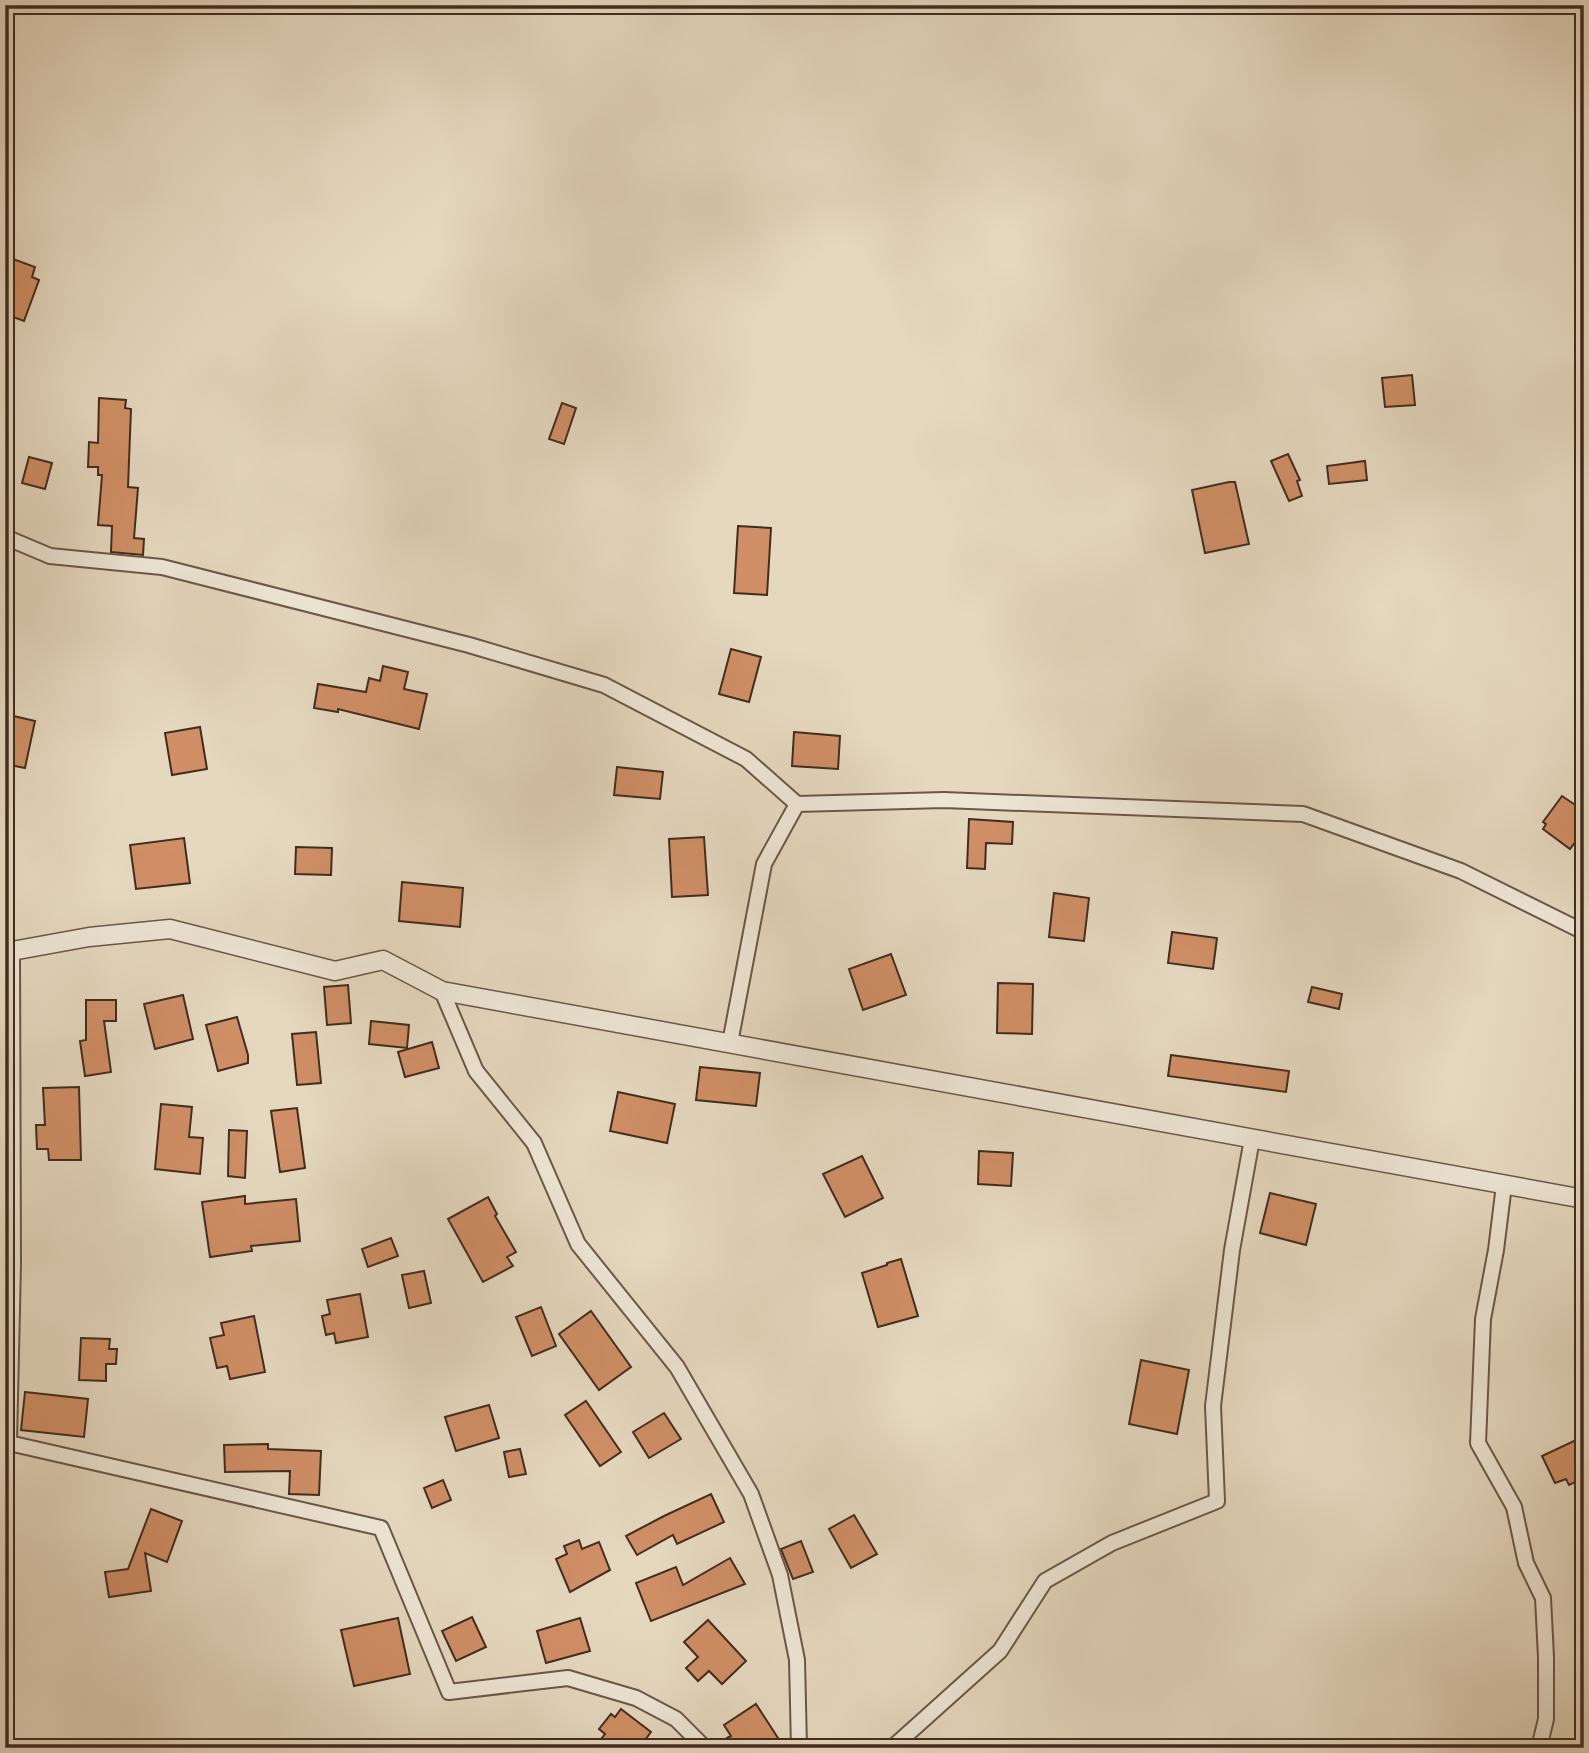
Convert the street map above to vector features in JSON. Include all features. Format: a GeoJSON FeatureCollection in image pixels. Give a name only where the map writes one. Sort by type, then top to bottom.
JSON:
{"type":"FeatureCollection","features":[{"type":"Feature","properties":{"kind":"street"},"geometry":{"type":"LineString","coordinates":[[5,537],[50,556],[162,567],[469,645],[604,685],[746,759],[797,804],[944,800],[1303,814],[1461,871],[1584,932]]}},
{"type":"Feature","properties":{"kind":"street"},"geometry":{"type":"LineString","coordinates":[[730,1043],[764,864],[797,804]]}},
{"type":"Feature","properties":{"kind":"street"},"geometry":{"type":"LineString","coordinates":[[705,1748],[676,1719],[636,1698],[568,1678],[449,1692],[381,1528],[9,1443],[13,1263],[9,951],[89,937],[170,929],[335,971],[383,960],[442,991],[1584,1199]]}},
{"type":"Feature","properties":{"kind":"street"},"geometry":{"type":"LineString","coordinates":[[442,991],[475,1071],[534,1143],[578,1244],[677,1367],[751,1494],[780,1575],[797,1660],[799,1748]]}},
{"type":"Feature","properties":{"kind":"street"},"geometry":{"type":"LineString","coordinates":[[892,1748],[1000,1651],[1045,1581],[1112,1542],[1217,1501],[1213,1406],[1232,1250],[1252,1139]]}},
{"type":"Feature","properties":{"kind":"street"},"geometry":{"type":"LineString","coordinates":[[1504,1185],[1496,1250],[1483,1319],[1478,1443],[1514,1507],[1526,1563],[1543,1598],[1546,1719],[1539,1748]]}},
{"type":"Feature","properties":{"kind":"building"},"geometry":{"type":"Polygon","coordinates":[[[5,256],[35,267],[32,277],[39,280],[24,321],[5,314],[5,256]]]}},
{"type":"Feature","properties":{"kind":"building"},"geometry":{"type":"Polygon","coordinates":[[[1412,375],[1415,405],[1385,407],[1382,378],[1412,375]]]}},
{"type":"Feature","properties":{"kind":"building"},"geometry":{"type":"Polygon","coordinates":[[[99,398],[126,400],[125,408],[131,409],[128,487],[138,488],[134,538],[144,539],[143,555],[111,552],[112,526],[98,525],[102,475],[98,475],[98,467],[88,467],[89,442],[98,443],[99,398]]]}},
{"type":"Feature","properties":{"kind":"building"},"geometry":{"type":"Polygon","coordinates":[[[562,403],[576,408],[564,444],[549,439],[562,403]]]}},
{"type":"Feature","properties":{"kind":"building"},"geometry":{"type":"Polygon","coordinates":[[[1288,454],[1300,480],[1297,481],[1302,496],[1289,501],[1271,461],[1288,454]]]}},
{"type":"Feature","properties":{"kind":"building"},"geometry":{"type":"Polygon","coordinates":[[[29,457],[52,463],[45,489],[22,483],[29,457]]]}},
{"type":"Feature","properties":{"kind":"building"},"geometry":{"type":"Polygon","coordinates":[[[1365,461],[1367,480],[1329,484],[1327,466],[1365,461]]]}},
{"type":"Feature","properties":{"kind":"building"},"geometry":{"type":"Polygon","coordinates":[[[1235,482],[1249,544],[1205,553],[1192,490],[1235,482]]]}},
{"type":"Feature","properties":{"kind":"building"},"geometry":{"type":"Polygon","coordinates":[[[738,526],[771,528],[767,595],[734,593],[738,526]]]}},
{"type":"Feature","properties":{"kind":"building"},"geometry":{"type":"Polygon","coordinates":[[[731,649],[761,657],[749,702],[719,694],[731,649]]]}},
{"type":"Feature","properties":{"kind":"building"},"geometry":{"type":"Polygon","coordinates":[[[383,666],[408,672],[404,689],[427,694],[419,729],[338,709],[338,712],[314,708],[318,684],[366,692],[369,678],[380,681],[383,666]]]}},
{"type":"Feature","properties":{"kind":"building"},"geometry":{"type":"Polygon","coordinates":[[[5,714],[35,721],[25,768],[5,764],[5,714]]]}},
{"type":"Feature","properties":{"kind":"building"},"geometry":{"type":"Polygon","coordinates":[[[200,727],[207,769],[172,775],[165,733],[200,727]]]}},
{"type":"Feature","properties":{"kind":"building"},"geometry":{"type":"Polygon","coordinates":[[[794,732],[840,736],[838,769],[792,766],[794,732]]]}},
{"type":"Feature","properties":{"kind":"building"},"geometry":{"type":"Polygon","coordinates":[[[617,767],[663,772],[660,799],[614,795],[617,767]]]}},
{"type":"Feature","properties":{"kind":"building"},"geometry":{"type":"Polygon","coordinates":[[[1562,796],[1584,811],[1584,847],[1576,841],[1570,849],[1543,829],[1546,824],[1543,822],[1562,796]]]}},
{"type":"Feature","properties":{"kind":"building"},"geometry":{"type":"Polygon","coordinates":[[[969,819],[1013,822],[1012,844],[986,843],[985,869],[967,868],[969,819]]]}},
{"type":"Feature","properties":{"kind":"building"},"geometry":{"type":"Polygon","coordinates":[[[704,837],[708,895],[672,897],[669,839],[704,837]]]}},
{"type":"Feature","properties":{"kind":"building"},"geometry":{"type":"Polygon","coordinates":[[[184,838],[190,883],[136,889],[130,845],[184,838]]]}},
{"type":"Feature","properties":{"kind":"building"},"geometry":{"type":"Polygon","coordinates":[[[296,847],[332,848],[331,875],[295,874],[296,847]]]}},
{"type":"Feature","properties":{"kind":"building"},"geometry":{"type":"Polygon","coordinates":[[[402,882],[463,888],[460,927],[399,921],[402,882]]]}},
{"type":"Feature","properties":{"kind":"building"},"geometry":{"type":"Polygon","coordinates":[[[1054,893],[1089,898],[1084,941],[1049,937],[1054,893]]]}},
{"type":"Feature","properties":{"kind":"building"},"geometry":{"type":"Polygon","coordinates":[[[1172,932],[1217,938],[1213,969],[1168,963],[1172,932]]]}},
{"type":"Feature","properties":{"kind":"building"},"geometry":{"type":"Polygon","coordinates":[[[891,954],[906,995],[863,1010],[849,969],[891,954]]]}},
{"type":"Feature","properties":{"kind":"building"},"geometry":{"type":"Polygon","coordinates":[[[998,983],[1033,984],[1032,1034],[997,1033],[998,983]]]}},
{"type":"Feature","properties":{"kind":"building"},"geometry":{"type":"Polygon","coordinates":[[[348,985],[351,1023],[327,1025],[324,987],[348,985]]]}},
{"type":"Feature","properties":{"kind":"building"},"geometry":{"type":"Polygon","coordinates":[[[1312,987],[1342,994],[1339,1009],[1308,1002],[1312,987]]]}},
{"type":"Feature","properties":{"kind":"building"},"geometry":{"type":"Polygon","coordinates":[[[183,995],[193,1039],[155,1049],[144,1004],[183,995]]]}},
{"type":"Feature","properties":{"kind":"building"},"geometry":{"type":"Polygon","coordinates":[[[86,1000],[116,1000],[116,1021],[104,1021],[111,1072],[85,1076],[80,1041],[86,1040],[86,1000]]]}},
{"type":"Feature","properties":{"kind":"building"},"geometry":{"type":"Polygon","coordinates":[[[237,1017],[248,1063],[218,1071],[206,1025],[237,1017]]]}},
{"type":"Feature","properties":{"kind":"building"},"geometry":{"type":"Polygon","coordinates":[[[371,1021],[409,1025],[407,1048],[369,1044],[371,1021]]]}},
{"type":"Feature","properties":{"kind":"building"},"geometry":{"type":"Polygon","coordinates":[[[316,1032],[321,1083],[297,1085],[292,1034],[316,1032]]]}},
{"type":"Feature","properties":{"kind":"building"},"geometry":{"type":"Polygon","coordinates":[[[432,1042],[439,1068],[405,1077],[398,1052],[432,1042]]]}},
{"type":"Feature","properties":{"kind":"building"},"geometry":{"type":"Polygon","coordinates":[[[1171,1055],[1289,1071],[1286,1092],[1168,1076],[1171,1055]]]}},
{"type":"Feature","properties":{"kind":"building"},"geometry":{"type":"Polygon","coordinates":[[[700,1067],[760,1073],[756,1106],[696,1100],[700,1067]]]}},
{"type":"Feature","properties":{"kind":"building"},"geometry":{"type":"Polygon","coordinates":[[[79,1087],[81,1160],[49,1160],[48,1149],[37,1149],[36,1125],[45,1125],[43,1088],[79,1087]]]}},
{"type":"Feature","properties":{"kind":"building"},"geometry":{"type":"Polygon","coordinates":[[[618,1092],[675,1104],[667,1143],[610,1131],[618,1092]]]}},
{"type":"Feature","properties":{"kind":"building"},"geometry":{"type":"Polygon","coordinates":[[[161,1104],[192,1107],[189,1137],[203,1138],[200,1174],[155,1169],[161,1104]]]}},
{"type":"Feature","properties":{"kind":"building"},"geometry":{"type":"Polygon","coordinates":[[[297,1108],[305,1168],[280,1172],[271,1111],[297,1108]]]}},
{"type":"Feature","properties":{"kind":"building"},"geometry":{"type":"Polygon","coordinates":[[[229,1130],[247,1131],[245,1178],[228,1176],[229,1130]]]}},
{"type":"Feature","properties":{"kind":"building"},"geometry":{"type":"Polygon","coordinates":[[[979,1151],[1013,1153],[1011,1186],[978,1184],[979,1151]]]}},
{"type":"Feature","properties":{"kind":"building"},"geometry":{"type":"Polygon","coordinates":[[[862,1156],[883,1198],[845,1217],[823,1174],[862,1156]]]}},
{"type":"Feature","properties":{"kind":"building"},"geometry":{"type":"Polygon","coordinates":[[[1270,1193],[1316,1204],[1306,1245],[1260,1233],[1270,1193]]]}},
{"type":"Feature","properties":{"kind":"building"},"geometry":{"type":"Polygon","coordinates":[[[245,1196],[245,1204],[296,1199],[300,1241],[251,1246],[252,1251],[210,1257],[202,1202],[245,1196]]]}},
{"type":"Feature","properties":{"kind":"building"},"geometry":{"type":"Polygon","coordinates":[[[488,1197],[497,1214],[495,1216],[516,1252],[507,1257],[513,1266],[483,1282],[448,1219],[488,1197]]]}},
{"type":"Feature","properties":{"kind":"building"},"geometry":{"type":"Polygon","coordinates":[[[391,1238],[398,1256],[368,1267],[362,1249],[391,1238]]]}},
{"type":"Feature","properties":{"kind":"building"},"geometry":{"type":"Polygon","coordinates":[[[901,1259],[918,1316],[878,1327],[862,1273],[901,1259]]]}},
{"type":"Feature","properties":{"kind":"building"},"geometry":{"type":"Polygon","coordinates":[[[424,1271],[431,1303],[409,1308],[402,1275],[424,1271]]]}},
{"type":"Feature","properties":{"kind":"building"},"geometry":{"type":"Polygon","coordinates":[[[360,1294],[368,1337],[336,1343],[334,1333],[326,1335],[322,1316],[330,1314],[327,1300],[360,1294]]]}},
{"type":"Feature","properties":{"kind":"building"},"geometry":{"type":"Polygon","coordinates":[[[541,1307],[556,1346],[532,1356],[516,1317],[541,1307]]]}},
{"type":"Feature","properties":{"kind":"building"},"geometry":{"type":"Polygon","coordinates":[[[591,1311],[631,1367],[599,1390],[559,1334],[591,1311]]]}},
{"type":"Feature","properties":{"kind":"building"},"geometry":{"type":"Polygon","coordinates":[[[254,1316],[265,1372],[230,1379],[227,1366],[217,1368],[210,1338],[224,1335],[221,1323],[254,1316]]]}},
{"type":"Feature","properties":{"kind":"building"},"geometry":{"type":"Polygon","coordinates":[[[81,1338],[110,1339],[109,1349],[117,1349],[116,1364],[106,1364],[106,1381],[79,1380],[81,1338]]]}},
{"type":"Feature","properties":{"kind":"building"},"geometry":{"type":"Polygon","coordinates":[[[1141,1360],[1189,1370],[1177,1434],[1129,1424],[1141,1360]]]}},
{"type":"Feature","properties":{"kind":"building"},"geometry":{"type":"Polygon","coordinates":[[[25,1392],[88,1399],[84,1437],[21,1430],[25,1392]]]}},
{"type":"Feature","properties":{"kind":"building"},"geometry":{"type":"Polygon","coordinates":[[[586,1401],[621,1452],[600,1466],[565,1415],[586,1401]]]}},
{"type":"Feature","properties":{"kind":"building"},"geometry":{"type":"Polygon","coordinates":[[[489,1405],[499,1438],[456,1451],[445,1417],[489,1405]]]}},
{"type":"Feature","properties":{"kind":"building"},"geometry":{"type":"Polygon","coordinates":[[[664,1413],[681,1439],[649,1458],[633,1432],[664,1413]]]}},
{"type":"Feature","properties":{"kind":"building"},"geometry":{"type":"Polygon","coordinates":[[[1576,1440],[1584,1456],[1584,1478],[1569,1485],[1566,1479],[1555,1483],[1542,1456],[1576,1440]]]}},
{"type":"Feature","properties":{"kind":"building"},"geometry":{"type":"Polygon","coordinates":[[[268,1444],[268,1449],[321,1451],[319,1495],[289,1494],[290,1471],[225,1472],[224,1445],[268,1444]]]}},
{"type":"Feature","properties":{"kind":"building"},"geometry":{"type":"Polygon","coordinates":[[[520,1449],[526,1474],[509,1477],[504,1452],[520,1449]]]}},
{"type":"Feature","properties":{"kind":"building"},"geometry":{"type":"Polygon","coordinates":[[[443,1480],[451,1500],[432,1508],[424,1488],[443,1480]]]}},
{"type":"Feature","properties":{"kind":"building"},"geometry":{"type":"Polygon","coordinates":[[[711,1494],[724,1522],[677,1544],[673,1535],[637,1555],[626,1536],[711,1494]]]}},
{"type":"Feature","properties":{"kind":"building"},"geometry":{"type":"Polygon","coordinates":[[[151,1509],[182,1521],[167,1562],[145,1553],[151,1591],[109,1597],[105,1572],[128,1569],[151,1509]]]}},
{"type":"Feature","properties":{"kind":"building"},"geometry":{"type":"Polygon","coordinates":[[[854,1515],[877,1554],[851,1568],[829,1529],[854,1515]]]}},
{"type":"Feature","properties":{"kind":"building"},"geometry":{"type":"Polygon","coordinates":[[[579,1540],[582,1549],[599,1542],[610,1570],[570,1592],[556,1559],[567,1554],[564,1546],[579,1540]]]}},
{"type":"Feature","properties":{"kind":"building"},"geometry":{"type":"Polygon","coordinates":[[[801,1541],[813,1572],[793,1579],[781,1549],[801,1541]]]}},
{"type":"Feature","properties":{"kind":"building"},"geometry":{"type":"Polygon","coordinates":[[[730,1558],[745,1584],[651,1621],[636,1583],[676,1567],[683,1585],[730,1558]]]}},
{"type":"Feature","properties":{"kind":"building"},"geometry":{"type":"Polygon","coordinates":[[[472,1617],[486,1647],[456,1661],[442,1631],[472,1617]]]}},
{"type":"Feature","properties":{"kind":"building"},"geometry":{"type":"Polygon","coordinates":[[[398,1618],[410,1674],[354,1686],[341,1630],[398,1618]]]}},
{"type":"Feature","properties":{"kind":"building"},"geometry":{"type":"Polygon","coordinates":[[[580,1618],[590,1651],[546,1663],[537,1631],[580,1618]]]}},
{"type":"Feature","properties":{"kind":"building"},"geometry":{"type":"Polygon","coordinates":[[[708,1620],[746,1661],[722,1684],[709,1671],[698,1681],[686,1668],[698,1657],[684,1642],[708,1620]]]}},
{"type":"Feature","properties":{"kind":"building"},"geometry":{"type":"Polygon","coordinates":[[[756,1704],[778,1738],[763,1748],[733,1748],[727,1738],[731,1736],[724,1725],[756,1704]]]}},
{"type":"Feature","properties":{"kind":"building"},"geometry":{"type":"Polygon","coordinates":[[[621,1709],[651,1732],[639,1748],[594,1748],[605,1734],[599,1729],[611,1714],[615,1717],[621,1709]]]}}]}
